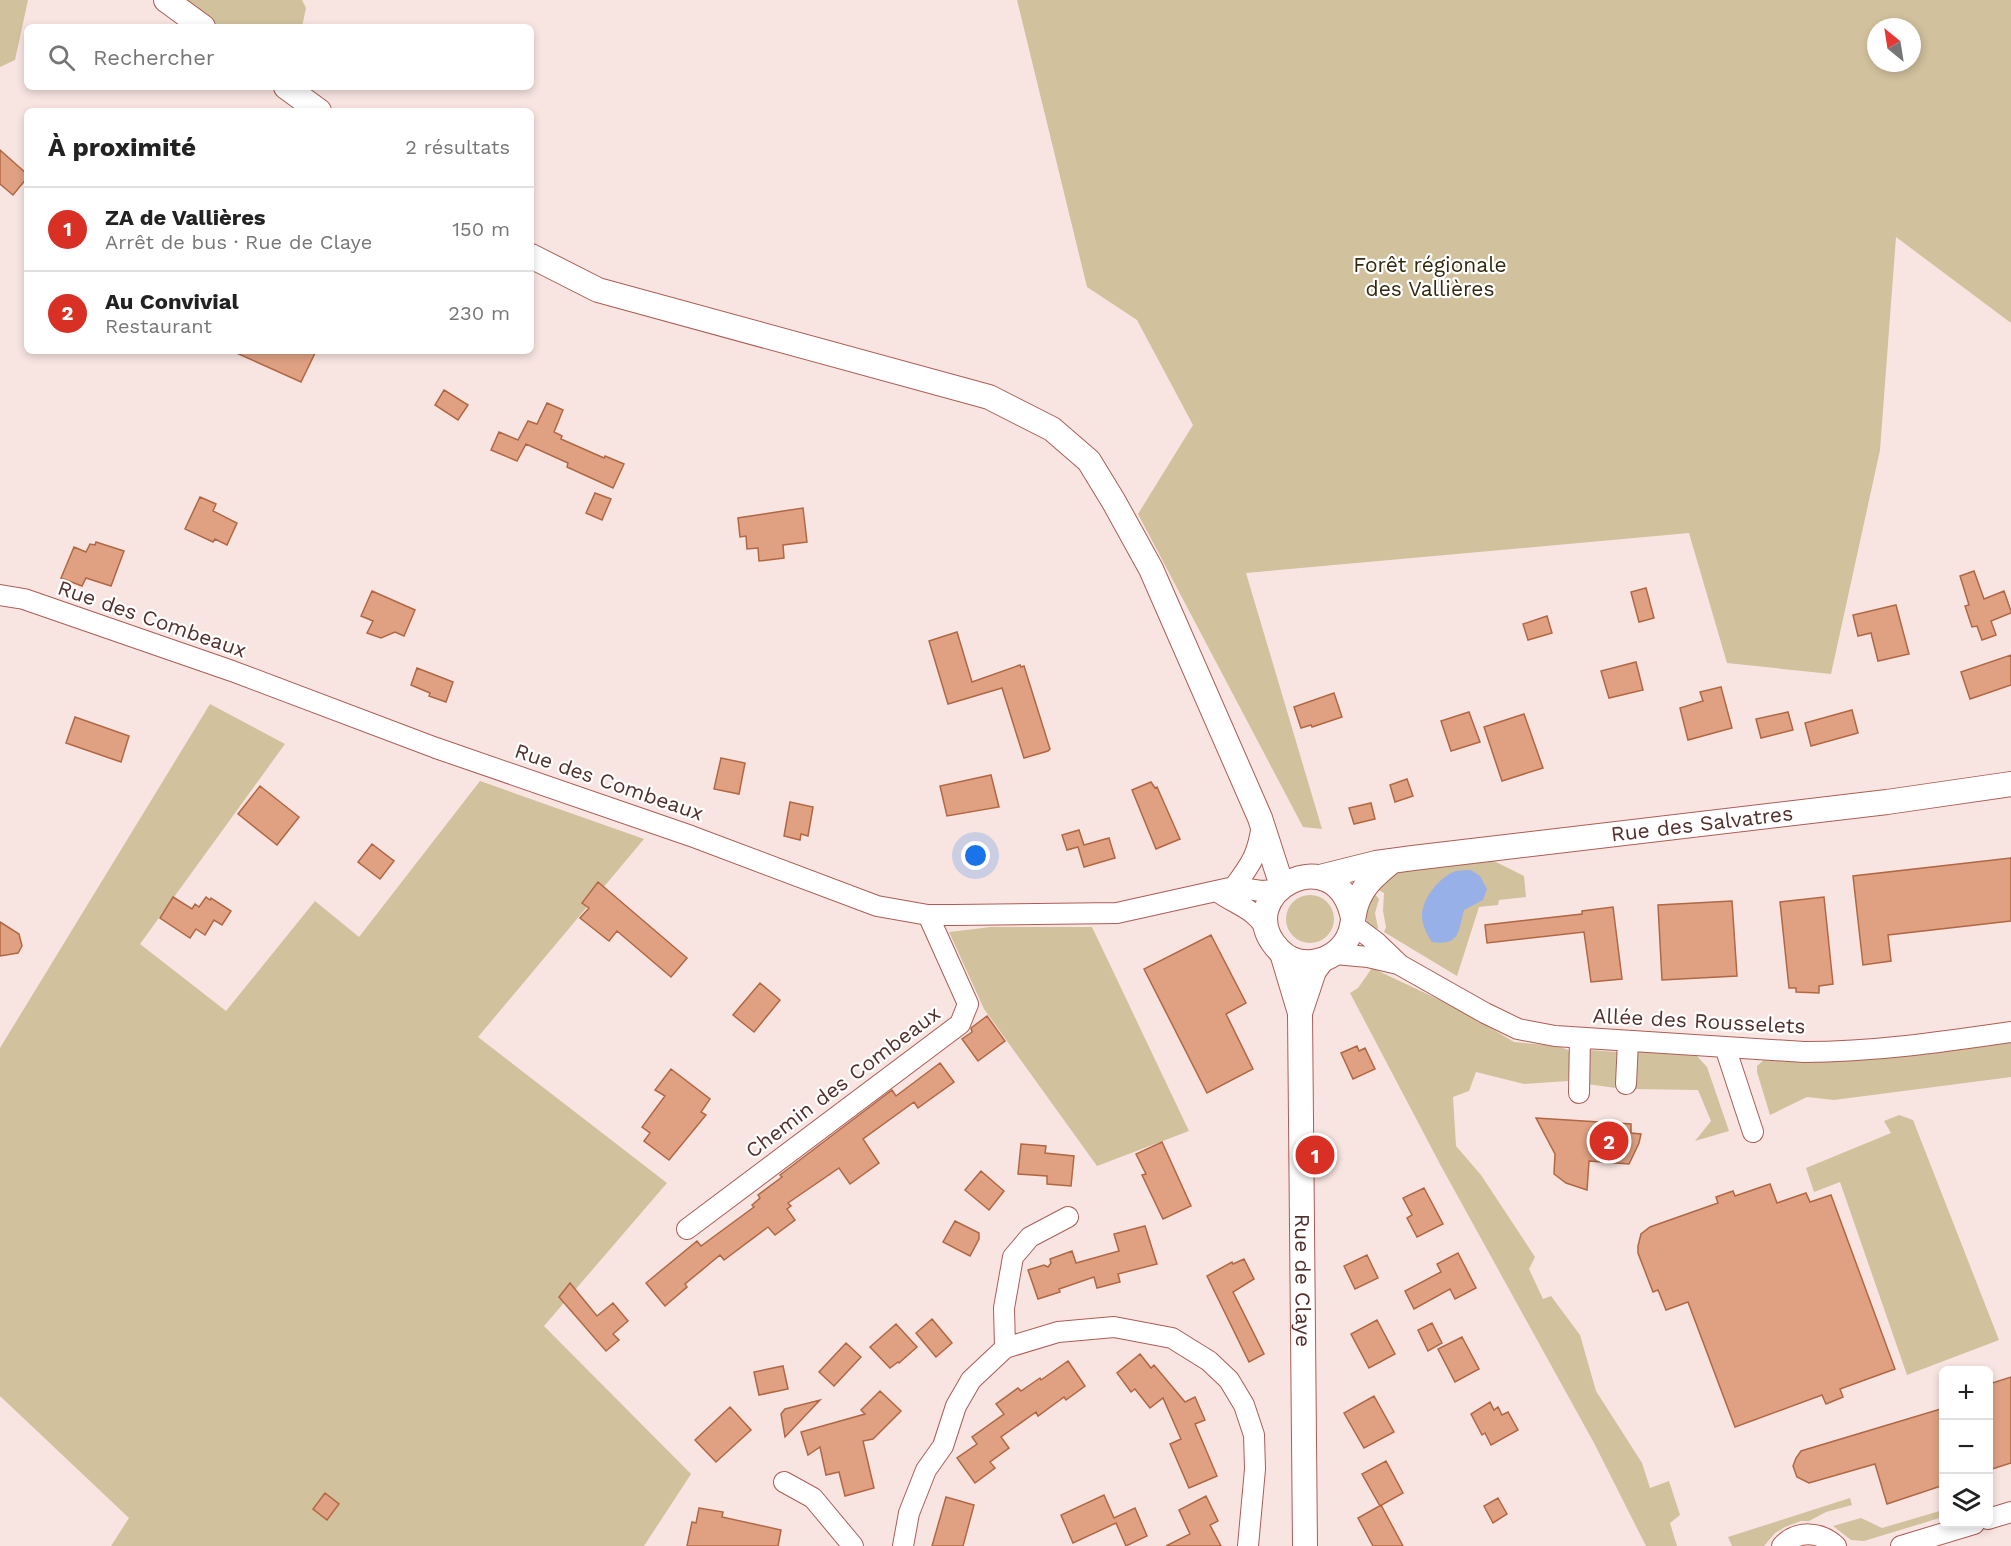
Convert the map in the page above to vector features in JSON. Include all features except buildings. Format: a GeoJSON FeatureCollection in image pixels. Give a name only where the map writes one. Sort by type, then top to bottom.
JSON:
{"type":"FeatureCollection","features":[{"type":"Feature","properties":{"kind":"street"},"geometry":{"type":"LineString","coordinates":[[166,0],[199,24]]}},
{"type":"Feature","properties":{"kind":"street"},"geometry":{"type":"LineString","coordinates":[[290,90],[315,108]]}},
{"type":"Feature","properties":{"kind":"street"},"geometry":{"type":"LineString","coordinates":[[534,258],[598,290],[989,397],[1052,429],[1089,461],[1146,560],[1261,821],[1279,888]]}},
{"type":"Feature","properties":{"kind":"street","name":"Rue des Combeaux"},"geometry":{"type":"LineString","coordinates":[[0,595],[24,599],[232,671],[436,748],[692,836],[878,906],[928,915],[1117,913],[1226,889],[1269,892],[1279,888]]}},
{"type":"Feature","properties":{"kind":"street","name":"Rue des Salvatres"},"geometry":{"type":"LineString","coordinates":[[1313,876],[1376,863],[1456,852],[1887,802],[2011,784]]}},
{"type":"Feature","properties":{"kind":"street"},"geometry":{"type":"LineString","coordinates":[[1261,821],[1313,876],[1333,883],[1343,892],[1350,904],[1352,921]]}},
{"type":"Feature","properties":{"kind":"street"},"geometry":{"type":"LineString","coordinates":[[1261,821],[1259,844],[1254,859],[1226,889],[1260,918],[1273,943],[1282,953],[1294,960],[1308,963],[1328,957],[1344,944],[1351,932],[1357,900],[1369,881],[1392,861]]}},
{"type":"Feature","properties":{"kind":"street"},"geometry":{"type":"LineString","coordinates":[[1267,930],[1267,909],[1279,888],[1293,879],[1313,876]]}},
{"type":"Feature","properties":{"kind":"street","name":"Chemin des Combeaux"},"geometry":{"type":"LineString","coordinates":[[687,1229],[960,1024],[968,1004],[928,915]]}},
{"type":"Feature","properties":{"kind":"street","name":"Allée des Rousselets"},"geometry":{"type":"LineString","coordinates":[[1352,921],[1400,965]]}},
{"type":"Feature","properties":{"kind":"street","name":"Rue de Claye"},"geometry":{"type":"LineString","coordinates":[[1282,953],[1300,1013],[1305,1546]]}},
{"type":"Feature","properties":{"kind":"street","name":"Allée des Rousselets"},"geometry":{"type":"LineString","coordinates":[[1328,957],[1368,957],[1400,965],[1518,1029],[1555,1036],[1804,1052],[1842,1052],[2011,1032]]}},
{"type":"Feature","properties":{"kind":"street","name":"Rue de Claye"},"geometry":{"type":"LineString","coordinates":[[1300,1013],[1314,970],[1328,957]]}},
{"type":"Feature","properties":{"kind":"street"},"geometry":{"type":"LineString","coordinates":[[1579,1093],[1580,1038]]}},
{"type":"Feature","properties":{"kind":"street"},"geometry":{"type":"LineString","coordinates":[[1626,1084],[1629,1041]]}},
{"type":"Feature","properties":{"kind":"street"},"geometry":{"type":"LineString","coordinates":[[1725,1047],[1753,1132]]}},
{"type":"Feature","properties":{"kind":"street"},"geometry":{"type":"LineString","coordinates":[[1005,1348],[1005,1308],[1012,1257],[1030,1237],[1068,1218]]}},
{"type":"Feature","properties":{"kind":"street"},"geometry":{"type":"LineString","coordinates":[[903,1546],[909,1513],[926,1470],[943,1446],[956,1406],[971,1380],[1005,1348],[1058,1332],[1114,1327],[1172,1338],[1209,1360],[1234,1388],[1244,1405],[1254,1435],[1255,1468],[1248,1546]]}},
{"type":"Feature","properties":{"kind":"street"},"geometry":{"type":"LineString","coordinates":[[784,1482],[813,1498],[853,1546]]}},
{"type":"Feature","properties":{"kind":"street"},"geometry":{"type":"LineString","coordinates":[[1993,1518],[2011,1512]]}},
{"type":"Feature","properties":{"kind":"street"},"geometry":{"type":"LineString","coordinates":[[1901,1546],[1961,1528]]}},
{"type":"Feature","properties":{"kind":"street"},"geometry":{"type":"LineString","coordinates":[[1782,1546],[1798,1535],[1810,1534],[1821,1536],[1836,1546]]}},
{"type":"Feature","properties":{"kind":"green space"},"geometry":{"type":"Polygon","coordinates":[[[0,0],[28,0],[15,60],[0,67],[0,0]]]}},
{"type":"Feature","properties":{"kind":"green space"},"geometry":{"type":"Polygon","coordinates":[[[181,0],[302,0],[306,8],[303,24],[213,24],[181,0]]]}},
{"type":"Feature","properties":{"kind":"green space","name":"Forêt régionale des Vallières"},"geometry":{"type":"Polygon","coordinates":[[[1017,0],[2011,0],[2011,323],[1896,237],[1880,450],[1831,674],[1727,663],[1689,533],[1246,573],[1322,829],[1303,827],[1138,514],[1193,425],[1137,320],[1087,287],[1017,0]]]}},
{"type":"Feature","properties":{"kind":"green space"},"geometry":{"type":"Polygon","coordinates":[[[210,704],[285,744],[140,944],[226,1011],[315,901],[359,937],[480,781],[644,839],[478,1037],[667,1183],[544,1326],[691,1474],[644,1546],[111,1546],[129,1518],[0,1396],[0,1048],[210,704]]]}},
{"type":"Feature","properties":{"kind":"green space"},"geometry":{"type":"Polygon","coordinates":[[[1492,860],[1524,876],[1526,897],[1499,900],[1498,905],[1479,907],[1457,976],[1384,932],[1386,927],[1383,911],[1384,893],[1377,889],[1386,879],[1422,867],[1492,860]]]}},
{"type":"Feature","properties":{"kind":"green space"},"geometry":{"type":"Polygon","coordinates":[[[1373,892],[1379,899],[1375,913],[1378,928],[1375,933],[1368,928],[1365,912],[1373,892]]]}},
{"type":"Feature","properties":{"kind":"green space"},"geometry":{"type":"Polygon","coordinates":[[[1305,895],[1315,895],[1330,905],[1334,919],[1333,928],[1324,939],[1315,943],[1305,943],[1290,933],[1286,924],[1286,914],[1296,899],[1305,895]]]}},
{"type":"Feature","properties":{"kind":"green space"},"geometry":{"type":"Polygon","coordinates":[[[991,927],[1092,927],[1189,1131],[1097,1166],[984,1009],[949,932],[991,927]]]}},
{"type":"Feature","properties":{"kind":"green space"},"geometry":{"type":"Polygon","coordinates":[[[1372,968],[1459,1009],[1514,1042],[1558,1046],[1568,1050],[1572,1058],[1568,1081],[1524,1084],[1476,1072],[1469,1091],[1453,1097],[1456,1146],[1481,1175],[1535,1257],[1529,1269],[1543,1299],[1551,1296],[1580,1335],[1596,1391],[1642,1463],[1650,1488],[1669,1481],[1680,1515],[1670,1523],[1677,1546],[1646,1546],[1594,1443],[1441,1166],[1350,993],[1358,988],[1372,968]]]}},
{"type":"Feature","properties":{"kind":"green space"},"geometry":{"type":"Polygon","coordinates":[[[2011,1038],[2011,1077],[1834,1100],[1807,1097],[1770,1115],[1757,1072],[1757,1066],[1765,1059],[2011,1038]]]}},
{"type":"Feature","properties":{"kind":"green space"},"geometry":{"type":"Polygon","coordinates":[[[1590,1050],[1617,1052],[1616,1088],[1587,1084],[1590,1050]]]}},
{"type":"Feature","properties":{"kind":"green space"},"geometry":{"type":"Polygon","coordinates":[[[1637,1051],[1697,1056],[1707,1067],[1729,1131],[1695,1141],[1711,1121],[1698,1090],[1633,1089],[1637,1051]]]}},
{"type":"Feature","properties":{"kind":"green space"},"geometry":{"type":"Polygon","coordinates":[[[1899,1115],[1913,1120],[1999,1340],[1907,1375],[1840,1182],[1814,1192],[1806,1168],[1891,1133],[1884,1121],[1899,1115]]]}},
{"type":"Feature","properties":{"kind":"green space"},"geometry":{"type":"Polygon","coordinates":[[[1850,1498],[1852,1505],[1785,1527],[1775,1533],[1764,1546],[1732,1546],[1728,1537],[1850,1498]]]}},
{"type":"Feature","properties":{"kind":"green space"},"geometry":{"type":"Polygon","coordinates":[[[1939,1511],[1939,1518],[1864,1541],[1851,1540],[1833,1526],[1861,1518],[1882,1528],[1939,1511]]]}},
{"type":"Feature","properties":{"kind":"water"},"geometry":{"type":"Polygon","coordinates":[[[1471,870],[1480,876],[1487,889],[1483,900],[1464,910],[1459,930],[1453,939],[1441,943],[1432,942],[1422,919],[1425,902],[1444,878],[1458,871],[1471,870]]]}},
{"type":"Feature","properties":{"kind":"place","name":"Au Convivial"},"geometry":{"type":"Point","coordinates":[1609,1141]}},
{"type":"Feature","properties":{"kind":"place","name":"ZA de Vallières"},"geometry":{"type":"Point","coordinates":[1315,1155]}}]}
